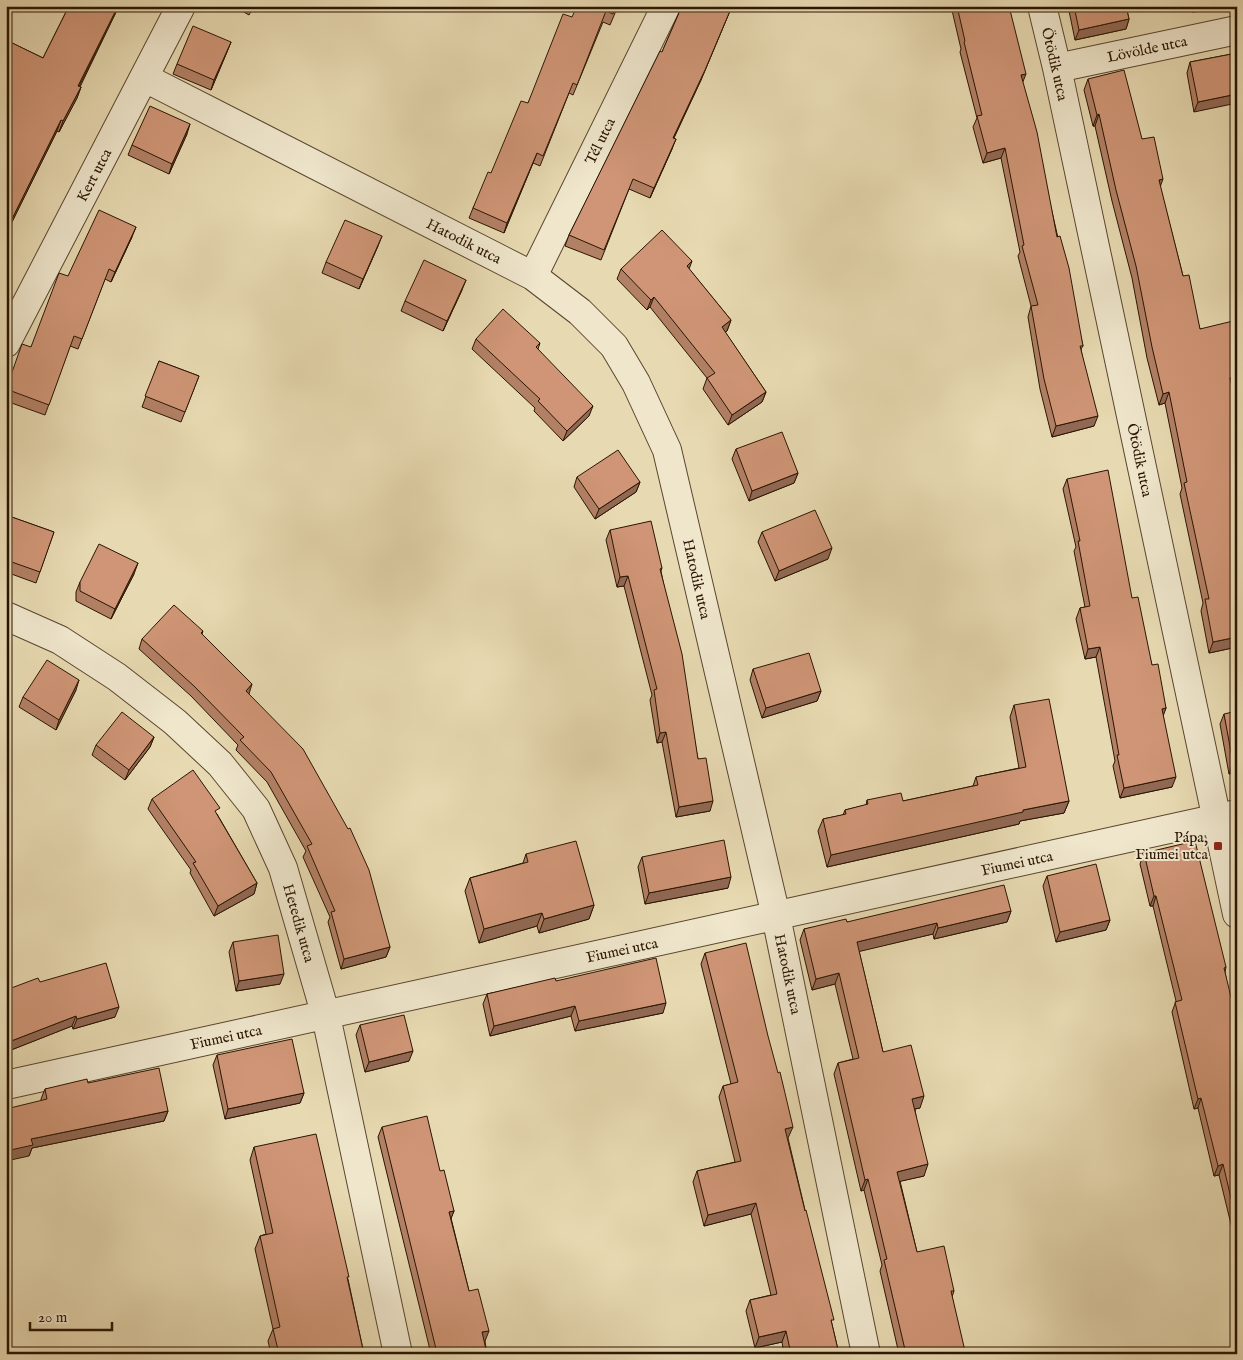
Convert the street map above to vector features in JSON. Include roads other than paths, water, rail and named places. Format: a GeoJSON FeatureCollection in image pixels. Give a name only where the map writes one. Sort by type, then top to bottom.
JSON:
{"type":"FeatureCollection","features":[{"type":"Feature","properties":{"kind":"street","name":"Kert utca"},"geometry":{"type":"LineString","coordinates":[[6,343],[181,6]]}},
{"type":"Feature","properties":{"kind":"street","name":"Tél utca"},"geometry":{"type":"LineString","coordinates":[[533,276],[666,6]]}},
{"type":"Feature","properties":{"kind":"street","name":"Ötödik utca"},"geometry":{"type":"LineString","coordinates":[[1042,6],[1226,816],[1237,914]]}},
{"type":"Feature","properties":{"kind":"street","name":"Lövölde utca"},"geometry":{"type":"LineString","coordinates":[[1056,68],[1237,30]]}},
{"type":"Feature","properties":{"kind":"street","name":"Hatodik utca"},"geometry":{"type":"LineString","coordinates":[[145,78],[533,276],[580,312],[614,346],[636,383],[667,450],[776,916],[866,1354]]}},
{"type":"Feature","properties":{"kind":"street","name":"Hetedik utca"},"geometry":{"type":"LineString","coordinates":[[6,616],[60,640],[117,677],[175,722],[220,764],[256,809],[283,868],[326,1016],[398,1354]]}},
{"type":"Feature","properties":{"kind":"street","name":"Fiumei utca"},"geometry":{"type":"LineString","coordinates":[[6,1085],[326,1016],[1226,816]]}},
{"type":"Feature","properties":{"kind":"place","name":"Pápa, Fiumei utca"},"geometry":{"type":"Point","coordinates":[1218,846]}}]}
